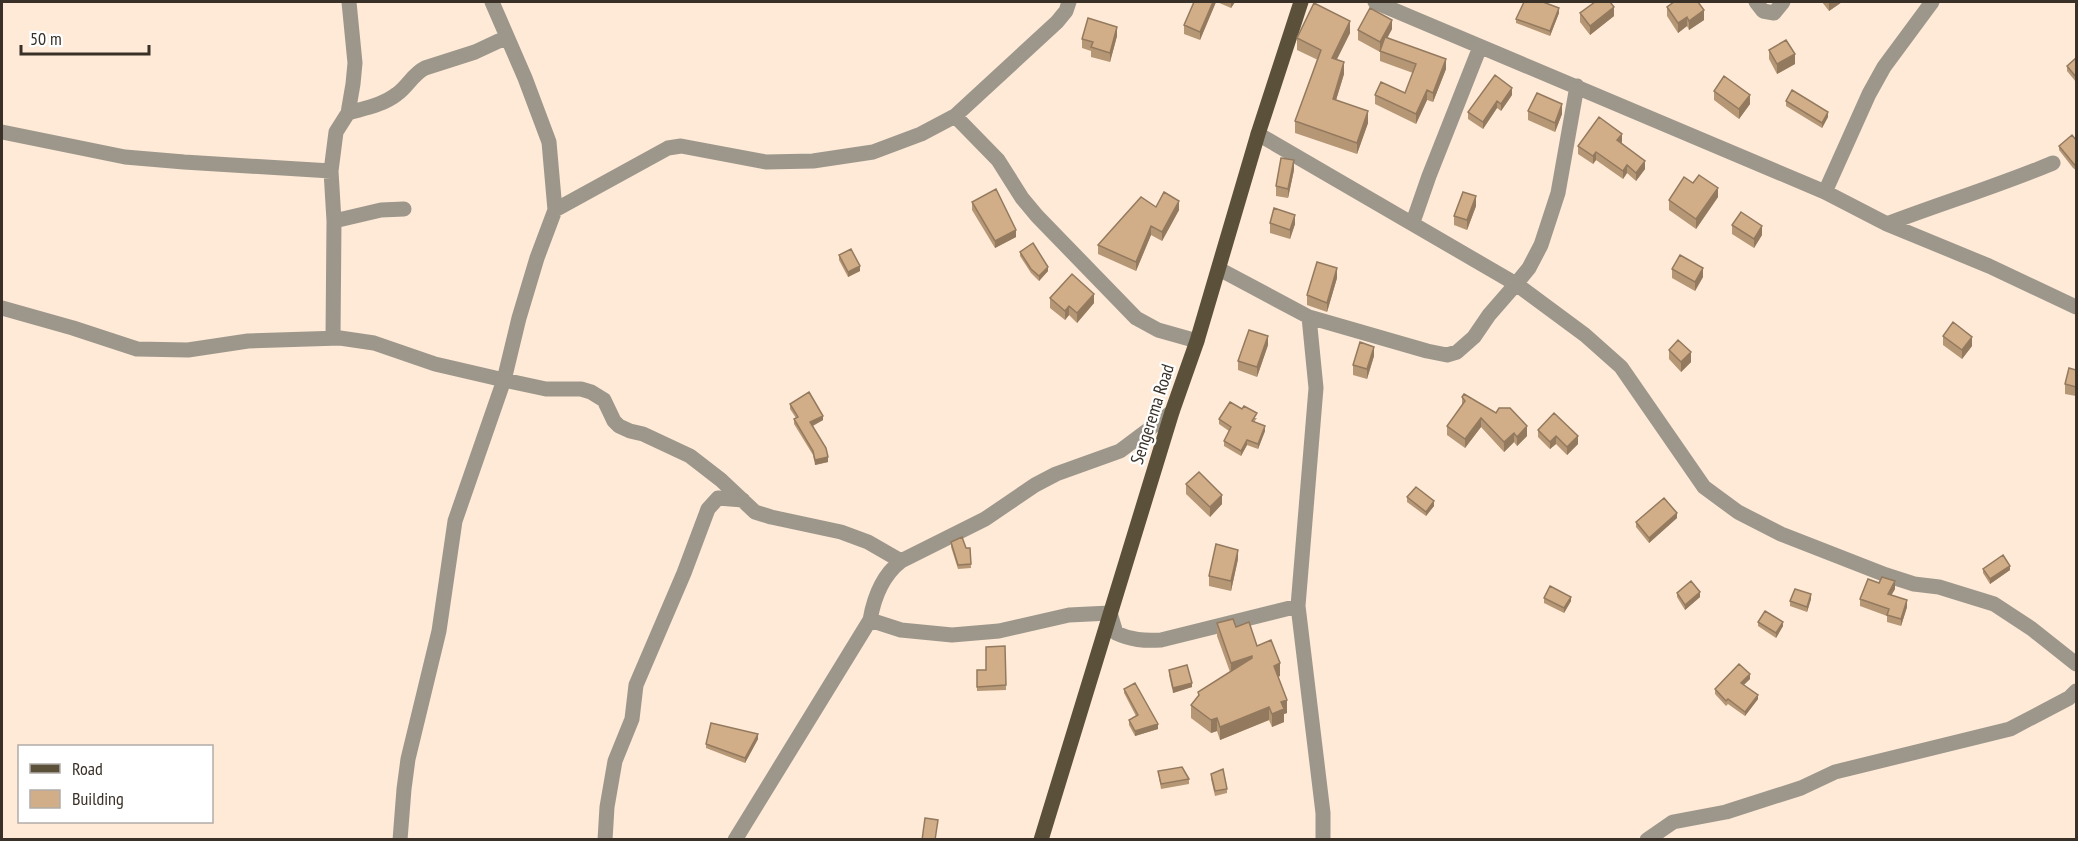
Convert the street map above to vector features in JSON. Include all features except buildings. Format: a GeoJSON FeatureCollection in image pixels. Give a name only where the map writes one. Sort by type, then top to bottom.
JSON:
{"type":"FeatureCollection","features":[{"type":"Feature","properties":{"kind":"main road","name":"Sengerema Road"},"geometry":{"type":"LineString","coordinates":[[1041,840],[1172,412],[1197,341],[1258,134],[1301,2]]}},
{"type":"Feature","properties":{"kind":"street"},"geometry":{"type":"LineString","coordinates":[[333,338],[334,221],[331,171],[336,132],[348,113],[355,63],[349,2]]}},
{"type":"Feature","properties":{"kind":"street"},"geometry":{"type":"LineString","coordinates":[[400,840],[408,759],[439,631],[455,521],[504,380],[534,268],[555,210],[549,142],[492,2]]}},
{"type":"Feature","properties":{"kind":"street"},"geometry":{"type":"LineString","coordinates":[[555,210],[668,148],[681,146],[766,162],[813,161],[873,152],[921,134],[955,116],[1057,22],[1066,11],[1069,2]]}},
{"type":"Feature","properties":{"kind":"street"},"geometry":{"type":"LineString","coordinates":[[1374,2],[1825,192],[1887,224],[1989,266],[2076,307]]}},
{"type":"Feature","properties":{"kind":"street"},"geometry":{"type":"LineString","coordinates":[[1756,2],[1763,11],[1774,13],[1783,2]]}},
{"type":"Feature","properties":{"kind":"street"},"geometry":{"type":"LineString","coordinates":[[1825,192],[1884,66],[1932,2]]}},
{"type":"Feature","properties":{"kind":"street"},"geometry":{"type":"LineString","coordinates":[[348,113],[385,102],[399,93],[419,71],[425,68],[476,52],[507,37]]}},
{"type":"Feature","properties":{"kind":"street"},"geometry":{"type":"LineString","coordinates":[[1413,222],[1480,47]]}},
{"type":"Feature","properties":{"kind":"street"},"geometry":{"type":"LineString","coordinates":[[1219,268],[1308,317],[1447,355],[1465,346],[1528,268],[1550,222],[1558,193],[1577,86]]}},
{"type":"Feature","properties":{"kind":"street"},"geometry":{"type":"LineString","coordinates":[[955,116],[998,160],[1022,198],[1037,216],[1137,318],[1158,330],[1197,341]]}},
{"type":"Feature","properties":{"kind":"street"},"geometry":{"type":"LineString","coordinates":[[2,132],[125,156],[331,171]]}},
{"type":"Feature","properties":{"kind":"street"},"geometry":{"type":"LineString","coordinates":[[1258,134],[1413,222],[1516,284],[1584,335],[1621,367],[1704,487],[1738,512],[1818,550],[1895,578],[1914,584],[1939,587],[1994,604],[2032,629],[2076,664]]}},
{"type":"Feature","properties":{"kind":"street"},"geometry":{"type":"LineString","coordinates":[[1887,224],[2053,163]]}},
{"type":"Feature","properties":{"kind":"street"},"geometry":{"type":"LineString","coordinates":[[334,221],[381,210],[404,209]]}},
{"type":"Feature","properties":{"kind":"street"},"geometry":{"type":"LineString","coordinates":[[2,308],[73,328],[137,350],[188,350],[248,341],[333,338],[374,343],[435,364],[546,389],[581,389],[604,400],[614,421],[619,426],[643,434],[690,456],[755,512],[841,532],[868,542],[902,561]]}},
{"type":"Feature","properties":{"kind":"street"},"geometry":{"type":"LineString","coordinates":[[1308,317],[1316,388],[1298,606],[1323,813],[1323,840]]}},
{"type":"Feature","properties":{"kind":"street"},"geometry":{"type":"LineString","coordinates":[[735,840],[870,620],[873,603],[891,569],[902,561],[985,519],[1035,485],[1056,474],[1120,451],[1172,412]]}},
{"type":"Feature","properties":{"kind":"street"},"geometry":{"type":"LineString","coordinates":[[604,840],[615,761],[632,719],[636,685],[684,573],[699,530],[708,508],[718,498],[743,500]]}},
{"type":"Feature","properties":{"kind":"street"},"geometry":{"type":"LineString","coordinates":[[870,620],[901,630],[952,635],[999,631],[1069,615],[1110,613],[1116,633],[1143,641],[1161,640],[1298,606]]}},
{"type":"Feature","properties":{"kind":"street"},"geometry":{"type":"LineString","coordinates":[[1647,840],[1672,822],[1726,812],[1801,788],[1835,772],[2010,729],[2069,698],[2076,691]]}}]}
